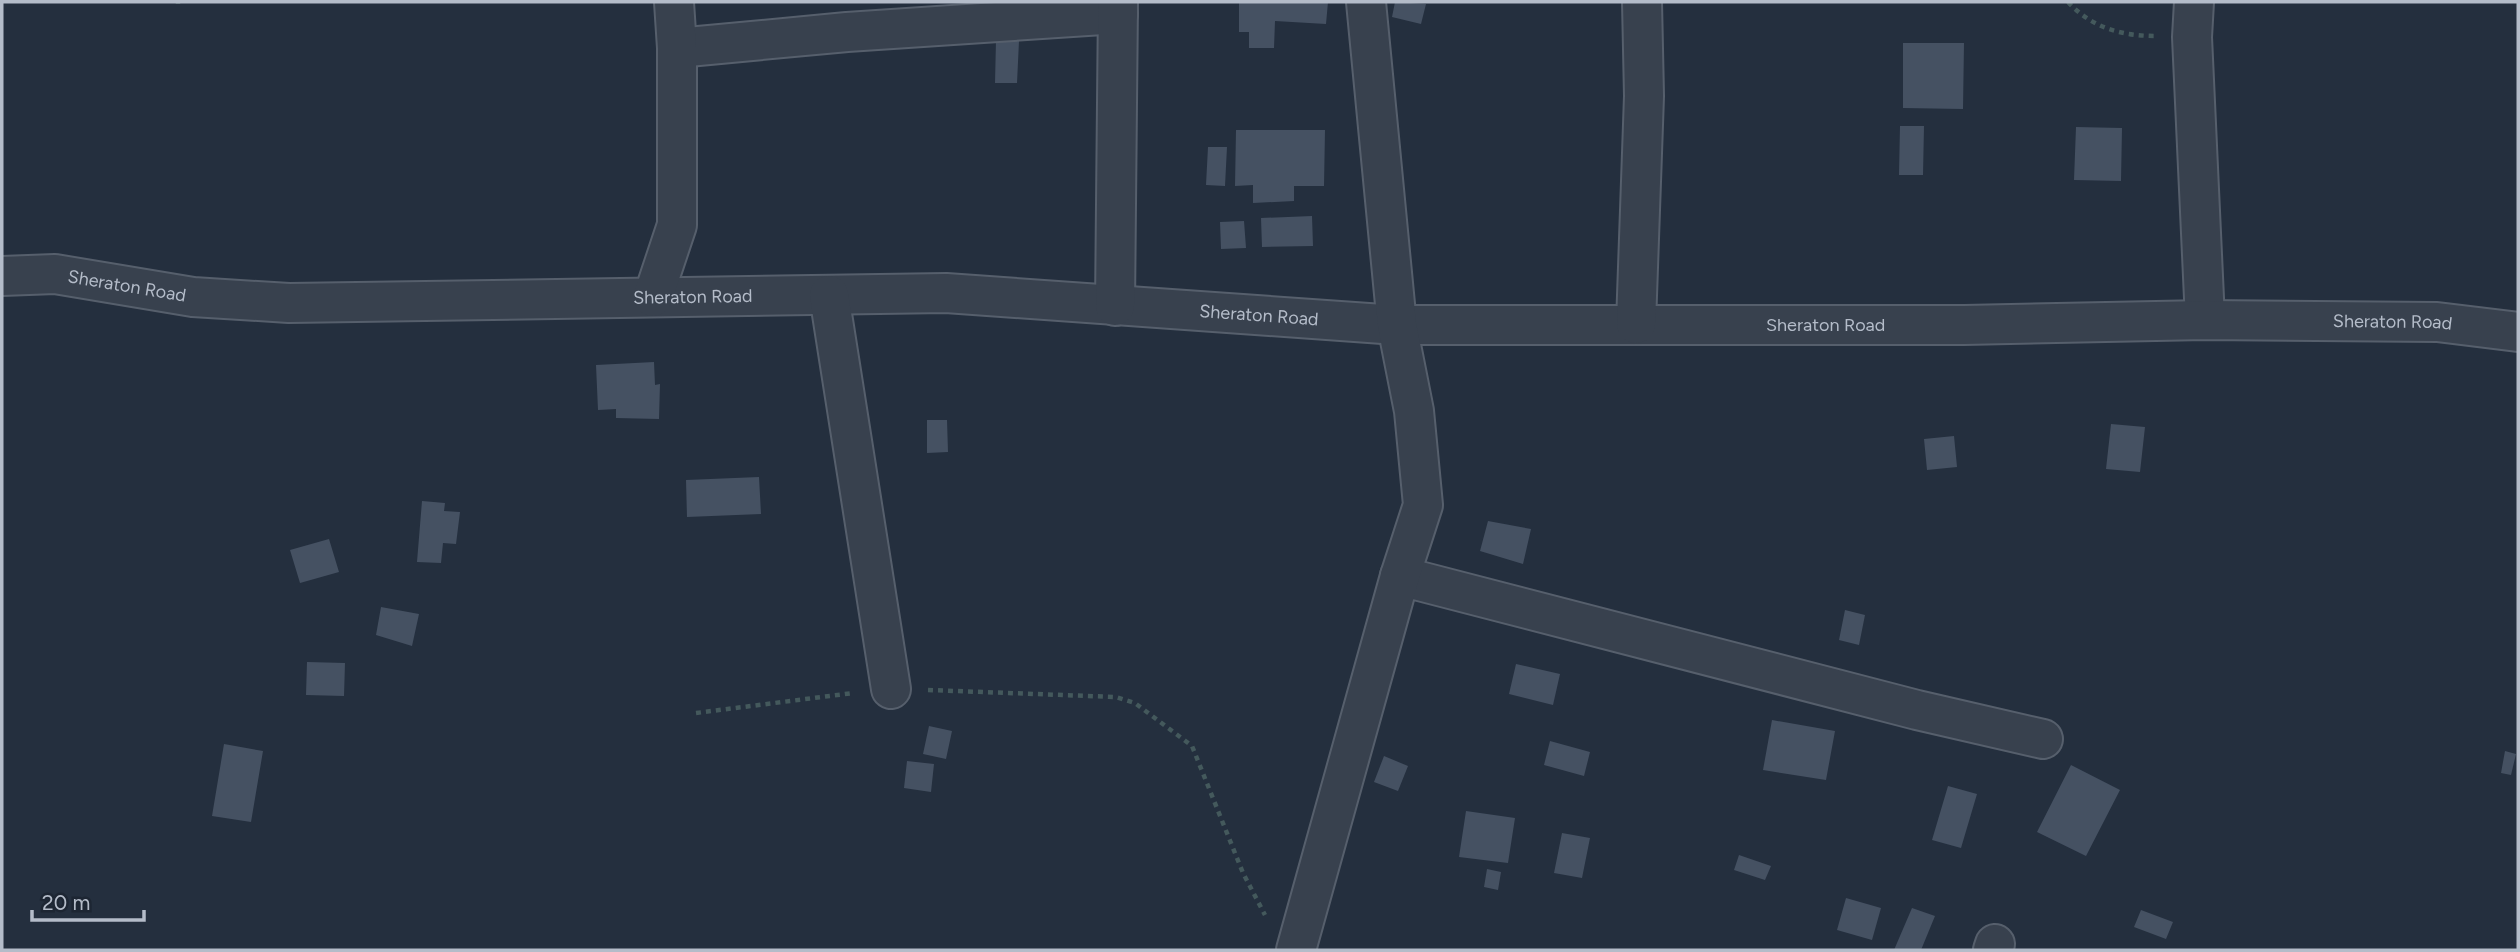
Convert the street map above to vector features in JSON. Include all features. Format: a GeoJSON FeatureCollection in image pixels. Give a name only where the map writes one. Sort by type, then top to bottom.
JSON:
{"type":"FeatureCollection","features":[{"type":"Feature","properties":{"kind":"street"},"geometry":{"type":"LineString","coordinates":[[653,298],[677,225],[677,48],[674,2]]}},
{"type":"Feature","properties":{"kind":"street"},"geometry":{"type":"LineString","coordinates":[[1297,946],[1400,576],[1423,505],[1414,411],[1397,325],[1366,2]]}},
{"type":"Feature","properties":{"kind":"street"},"geometry":{"type":"LineString","coordinates":[[1636,324],[1644,96],[1642,2]]}},
{"type":"Feature","properties":{"kind":"street"},"geometry":{"type":"LineString","coordinates":[[677,48],[1118,8],[1115,306]]}},
{"type":"Feature","properties":{"kind":"street"},"geometry":{"type":"LineString","coordinates":[[2193,19],[2205,320]]}},
{"type":"Feature","properties":{"kind":"street","name":"Sheraton Road"},"geometry":{"type":"LineString","coordinates":[[2,276],[55,274],[193,297],[289,303],[946,293],[1397,325],[1964,325],[2205,320],[2437,322],[2518,332]]}},
{"type":"Feature","properties":{"kind":"street"},"geometry":{"type":"LineString","coordinates":[[829,295],[891,689]]}},
{"type":"Feature","properties":{"kind":"street"},"geometry":{"type":"LineString","coordinates":[[1400,576],[1903,706],[2043,739]]}},
{"type":"Feature","properties":{"kind":"path"},"geometry":{"type":"LineString","coordinates":[[2068,2],[2106,30],[2131,36],[2193,19]]}},
{"type":"Feature","properties":{"kind":"path"},"geometry":{"type":"LineString","coordinates":[[696,713],[891,689],[1116,697],[1135,703],[1192,746],[1243,873],[1268,922],[1297,946]]}},
{"type":"Feature","properties":{"kind":"building"},"geometry":{"type":"Polygon","coordinates":[[[1239,2],[1328,2],[1326,24],[1275,21],[1274,48],[1249,48],[1249,32],[1239,32],[1239,2]]]}},
{"type":"Feature","properties":{"kind":"building"},"geometry":{"type":"Polygon","coordinates":[[[1395,2],[1426,4],[1421,24],[1392,17],[1395,2]]]}},
{"type":"Feature","properties":{"kind":"building"},"geometry":{"type":"Polygon","coordinates":[[[996,40],[1019,41],[1017,83],[995,83],[996,40]]]}},
{"type":"Feature","properties":{"kind":"building"},"geometry":{"type":"Polygon","coordinates":[[[1903,43],[1964,43],[1963,109],[1903,108],[1903,43]]]}},
{"type":"Feature","properties":{"kind":"building"},"geometry":{"type":"Polygon","coordinates":[[[1900,126],[1924,126],[1923,175],[1899,175],[1900,126]]]}},
{"type":"Feature","properties":{"kind":"building"},"geometry":{"type":"Polygon","coordinates":[[[2076,127],[2122,128],[2121,181],[2074,180],[2076,127]]]}},
{"type":"Feature","properties":{"kind":"building"},"geometry":{"type":"Polygon","coordinates":[[[1236,130],[1325,130],[1324,186],[1294,186],[1294,201],[1253,203],[1253,185],[1235,186],[1236,130]]]}},
{"type":"Feature","properties":{"kind":"building"},"geometry":{"type":"Polygon","coordinates":[[[1208,147],[1227,147],[1225,186],[1206,185],[1208,147]]]}},
{"type":"Feature","properties":{"kind":"building"},"geometry":{"type":"Polygon","coordinates":[[[1312,216],[1313,246],[1262,247],[1261,218],[1312,216]]]}},
{"type":"Feature","properties":{"kind":"building"},"geometry":{"type":"Polygon","coordinates":[[[1244,221],[1246,248],[1221,249],[1220,222],[1244,221]]]}},
{"type":"Feature","properties":{"kind":"building"},"geometry":{"type":"Polygon","coordinates":[[[654,362],[655,385],[660,384],[659,419],[616,418],[616,409],[598,410],[596,365],[654,362]]]}},
{"type":"Feature","properties":{"kind":"building"},"geometry":{"type":"Polygon","coordinates":[[[927,420],[947,420],[948,452],[927,453],[927,420]]]}},
{"type":"Feature","properties":{"kind":"building"},"geometry":{"type":"Polygon","coordinates":[[[2111,424],[2145,427],[2140,472],[2106,469],[2111,424]]]}},
{"type":"Feature","properties":{"kind":"building"},"geometry":{"type":"Polygon","coordinates":[[[1954,436],[1957,467],[1927,470],[1924,439],[1954,436]]]}},
{"type":"Feature","properties":{"kind":"building"},"geometry":{"type":"Polygon","coordinates":[[[759,477],[761,514],[687,517],[686,480],[759,477]]]}},
{"type":"Feature","properties":{"kind":"building"},"geometry":{"type":"Polygon","coordinates":[[[422,501],[445,503],[444,511],[460,512],[456,544],[443,543],[441,563],[417,562],[422,501]]]}},
{"type":"Feature","properties":{"kind":"building"},"geometry":{"type":"Polygon","coordinates":[[[1488,521],[1531,529],[1523,564],[1480,551],[1488,521]]]}},
{"type":"Feature","properties":{"kind":"building"},"geometry":{"type":"Polygon","coordinates":[[[329,539],[339,572],[300,583],[290,550],[329,539]]]}},
{"type":"Feature","properties":{"kind":"building"},"geometry":{"type":"Polygon","coordinates":[[[381,607],[419,614],[412,646],[376,635],[381,607]]]}},
{"type":"Feature","properties":{"kind":"building"},"geometry":{"type":"Polygon","coordinates":[[[1845,610],[1865,615],[1859,645],[1839,640],[1845,610]]]}},
{"type":"Feature","properties":{"kind":"building"},"geometry":{"type":"Polygon","coordinates":[[[307,662],[345,663],[344,696],[306,695],[307,662]]]}},
{"type":"Feature","properties":{"kind":"building"},"geometry":{"type":"Polygon","coordinates":[[[1516,664],[1560,674],[1553,705],[1509,694],[1516,664]]]}},
{"type":"Feature","properties":{"kind":"building"},"geometry":{"type":"Polygon","coordinates":[[[1772,720],[1835,731],[1826,780],[1763,770],[1772,720]]]}},
{"type":"Feature","properties":{"kind":"building"},"geometry":{"type":"Polygon","coordinates":[[[929,726],[952,731],[946,759],[923,754],[929,726]]]}},
{"type":"Feature","properties":{"kind":"building"},"geometry":{"type":"Polygon","coordinates":[[[1550,741],[1590,752],[1584,776],[1544,765],[1550,741]]]}},
{"type":"Feature","properties":{"kind":"building"},"geometry":{"type":"Polygon","coordinates":[[[224,744],[263,751],[251,822],[212,816],[224,744]]]}},
{"type":"Feature","properties":{"kind":"building"},"geometry":{"type":"Polygon","coordinates":[[[2505,751],[2516,754],[2511,775],[2501,773],[2505,751]]]}},
{"type":"Feature","properties":{"kind":"building"},"geometry":{"type":"Polygon","coordinates":[[[1384,756],[1408,766],[1398,791],[1374,782],[1384,756]]]}},
{"type":"Feature","properties":{"kind":"building"},"geometry":{"type":"Polygon","coordinates":[[[907,761],[934,764],[931,792],[904,788],[907,761]]]}},
{"type":"Feature","properties":{"kind":"building"},"geometry":{"type":"Polygon","coordinates":[[[2071,765],[2120,790],[2086,856],[2037,832],[2071,765]]]}},
{"type":"Feature","properties":{"kind":"building"},"geometry":{"type":"Polygon","coordinates":[[[1948,786],[1977,794],[1961,848],[1932,840],[1948,786]]]}},
{"type":"Feature","properties":{"kind":"building"},"geometry":{"type":"Polygon","coordinates":[[[1466,811],[1515,818],[1508,863],[1459,857],[1466,811]]]}},
{"type":"Feature","properties":{"kind":"building"},"geometry":{"type":"Polygon","coordinates":[[[1562,833],[1590,838],[1582,878],[1554,873],[1562,833]]]}},
{"type":"Feature","properties":{"kind":"building"},"geometry":{"type":"Polygon","coordinates":[[[1739,855],[1771,866],[1765,880],[1734,870],[1739,855]]]}},
{"type":"Feature","properties":{"kind":"building"},"geometry":{"type":"Polygon","coordinates":[[[1487,869],[1501,872],[1498,890],[1484,887],[1487,869]]]}},
{"type":"Feature","properties":{"kind":"building"},"geometry":{"type":"Polygon","coordinates":[[[1846,898],[1881,908],[1872,940],[1837,930],[1846,898]]]}},
{"type":"Feature","properties":{"kind":"building"},"geometry":{"type":"Polygon","coordinates":[[[1912,908],[1935,916],[1921,950],[1894,950],[1912,908]]]}},
{"type":"Feature","properties":{"kind":"building"},"geometry":{"type":"Polygon","coordinates":[[[2141,910],[2173,922],[2166,939],[2134,927],[2141,910]]]}}]}
